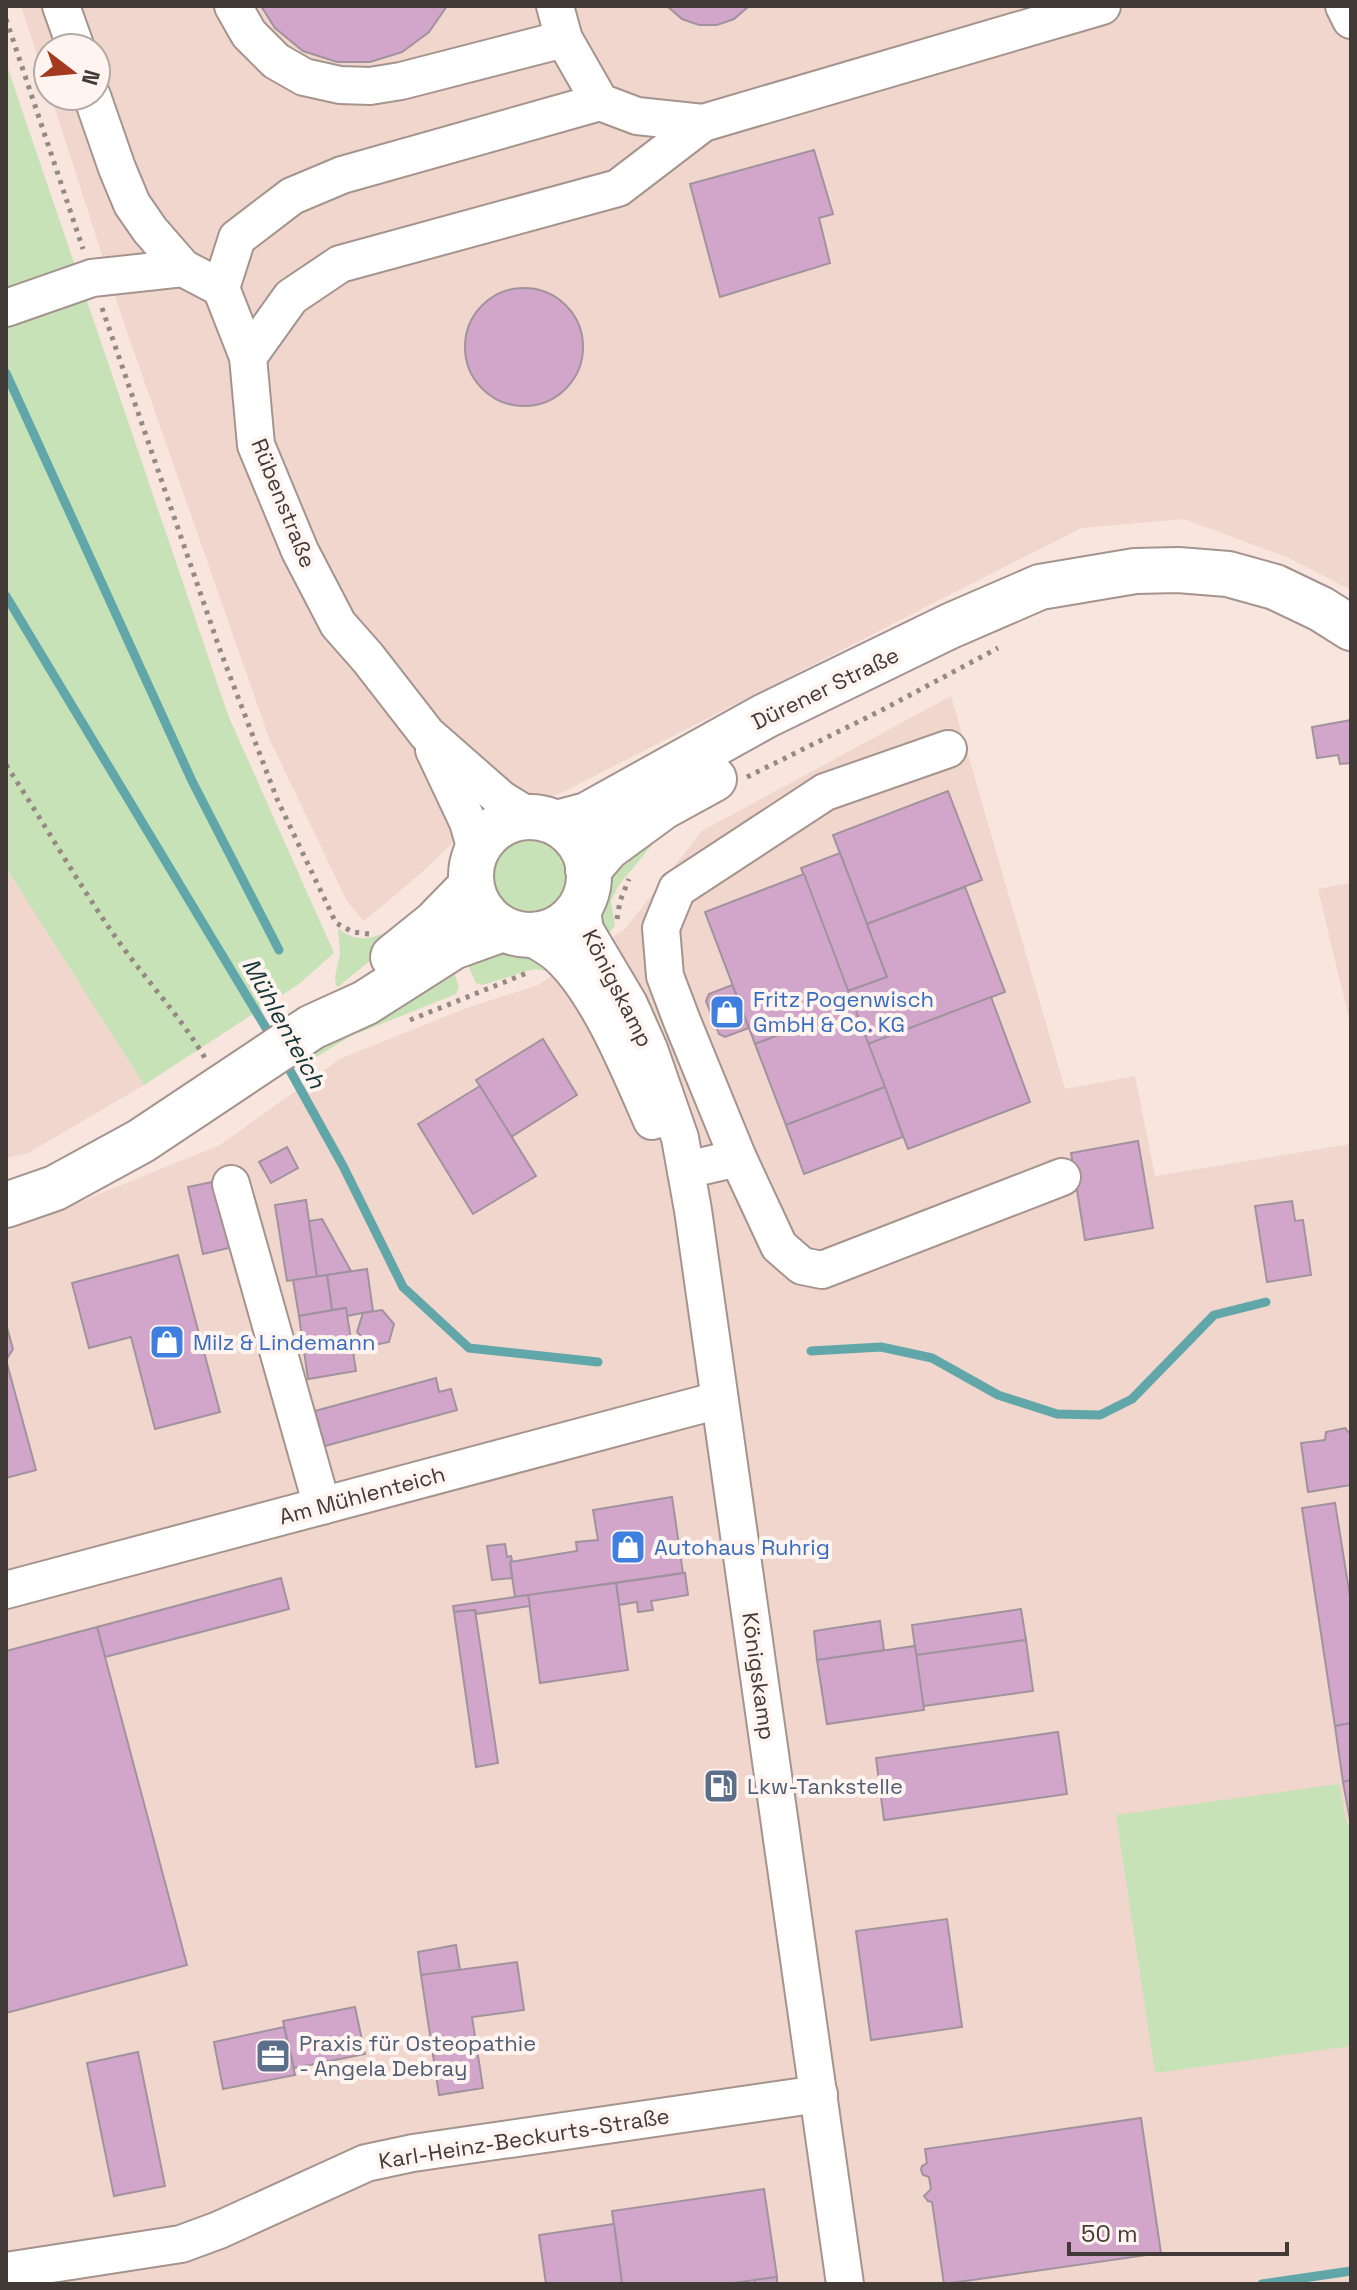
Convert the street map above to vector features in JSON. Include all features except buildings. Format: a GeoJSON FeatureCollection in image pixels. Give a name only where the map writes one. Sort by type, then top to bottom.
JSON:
{"type":"FeatureCollection","features":[{"type":"Feature","properties":{"kind":"main road","name":"Dürener Straße"},"geometry":{"type":"LineString","coordinates":[[543,820],[587,815],[765,716],[950,626],[1040,587],[1135,571],[1228,574],[1275,587],[1321,609],[1351,628]]}},
{"type":"Feature","properties":{"kind":"main road","name":"Dürener Straße"},"geometry":{"type":"LineString","coordinates":[[585,888],[607,848],[663,807],[848,705],[1102,575]]}},
{"type":"Feature","properties":{"kind":"main road"},"geometry":{"type":"LineString","coordinates":[[6,1205],[55,1188],[141,1141],[306,1031],[365,1003],[453,947],[515,932],[548,932],[558,927],[567,921],[585,888],[584,851],[573,835],[543,820],[513,819],[498,826],[485,836],[474,868],[434,924],[306,1031]]}},
{"type":"Feature","properties":{"kind":"main road"},"geometry":{"type":"LineString","coordinates":[[474,868],[482,911],[515,932]]}},
{"type":"Feature","properties":{"kind":"street"},"geometry":{"type":"LineString","coordinates":[[61,6],[70,32]]}},
{"type":"Feature","properties":{"kind":"street"},"geometry":{"type":"LineString","coordinates":[[233,6],[249,34],[276,61],[304,77],[340,85],[370,86],[401,81],[560,23],[600,102]]}},
{"type":"Feature","properties":{"kind":"street"},"geometry":{"type":"LineString","coordinates":[[248,357],[291,297],[340,264],[618,188],[703,123],[1102,6]]}},
{"type":"Feature","properties":{"kind":"street"},"geometry":{"type":"LineString","coordinates":[[1344,6],[1351,20]]}},
{"type":"Feature","properties":{"kind":"street"},"geometry":{"type":"LineString","coordinates":[[98,112],[132,204],[150,230],[183,268],[221,288],[237,238],[292,196],[342,175],[600,102],[637,116],[703,123]]}},
{"type":"Feature","properties":{"kind":"street"},"geometry":{"type":"LineString","coordinates":[[6,308],[92,278],[183,268]]}},
{"type":"Feature","properties":{"kind":"street","name":"Rübenstraße"},"geometry":{"type":"LineString","coordinates":[[221,288],[248,357],[256,445],[300,551],[338,624],[427,734],[501,799],[543,820]]}},
{"type":"Feature","properties":{"kind":"street","name":"Rübenstraße"},"geometry":{"type":"LineString","coordinates":[[427,734],[468,822],[474,868]]}},
{"type":"Feature","properties":{"kind":"street"},"geometry":{"type":"LineString","coordinates":[[948,749],[825,792],[677,889],[661,928],[665,976],[738,1158],[779,1246],[802,1266],[822,1270],[1062,1177]]}},
{"type":"Feature","properties":{"kind":"street","name":"Königskamp"},"geometry":{"type":"LineString","coordinates":[[585,888],[585,930],[629,1004],[649,1049],[680,1138],[686,1170],[845,2284]]}},
{"type":"Feature","properties":{"kind":"street","name":"Königskamp"},"geometry":{"type":"LineString","coordinates":[[515,932],[556,953],[601,1014],[693,1210]]}},
{"type":"Feature","properties":{"kind":"street"},"geometry":{"type":"LineString","coordinates":[[686,1170],[738,1158]]}},
{"type":"Feature","properties":{"kind":"street"},"geometry":{"type":"LineString","coordinates":[[231,1184],[322,1506]]}},
{"type":"Feature","properties":{"kind":"street","name":"Am Mühlenteich"},"geometry":{"type":"LineString","coordinates":[[6,1590],[719,1400]]}},
{"type":"Feature","properties":{"kind":"street","name":"Karl-Heinz-Beckurts-Straße"},"geometry":{"type":"LineString","coordinates":[[6,2271],[181,2244],[378,2160],[819,2094]]}},
{"type":"Feature","properties":{"kind":"path"},"geometry":{"type":"LineString","coordinates":[[6,19],[220,650],[277,799],[336,923],[353,932],[372,935],[381,931]]}},
{"type":"Feature","properties":{"kind":"path"},"geometry":{"type":"LineString","coordinates":[[745,778],[882,710],[1006,643]]}},
{"type":"Feature","properties":{"kind":"path"},"geometry":{"type":"LineString","coordinates":[[6,765],[148,983],[191,1035],[237,1076]]}},
{"type":"Feature","properties":{"kind":"path"},"geometry":{"type":"LineString","coordinates":[[599,956],[621,944],[615,931],[620,901],[631,875]]}},
{"type":"Feature","properties":{"kind":"shaded area"},"geometry":{"type":"Polygon","coordinates":[[[21,6],[1351,6],[1351,590],[1289,558],[1184,519],[1081,528],[559,794],[487,810],[420,874],[364,921],[347,901],[269,738],[125,326],[56,112],[112,112],[112,32],[32,32],[32,39],[21,6]]]}},
{"type":"Feature","properties":{"kind":"shaded area"},"geometry":{"type":"Polygon","coordinates":[[[951,696],[1065,1089],[1135,1076],[1155,1176],[1351,1144],[1351,2284],[6,2284],[6,1232],[220,1145],[340,1059],[464,1009],[538,985],[625,929],[702,831],[951,696]]]}},
{"type":"Feature","properties":{"kind":"shaded area"},"geometry":{"type":"Polygon","coordinates":[[[6,868],[144,1085],[28,1153],[6,1158],[6,868]]]}},
{"type":"Feature","properties":{"kind":"shaded area"},"geometry":{"type":"Polygon","coordinates":[[[1351,883],[1351,1027],[1318,889],[1351,883]]]}},
{"type":"Feature","properties":{"kind":"green space"},"geometry":{"type":"Polygon","coordinates":[[[6,63],[228,715],[334,953],[299,984],[144,1085],[6,868],[6,63]]]}},
{"type":"Feature","properties":{"kind":"green space"},"geometry":{"type":"Polygon","coordinates":[[[689,805],[651,843],[618,886],[611,901],[615,926],[603,935],[601,904],[613,868],[689,805]]]}},
{"type":"Feature","properties":{"kind":"green space"},"geometry":{"type":"Polygon","coordinates":[[[529,835],[553,842],[565,854],[572,878],[565,902],[553,914],[529,921],[505,914],[493,902],[486,878],[493,854],[505,842],[529,835]]]}},
{"type":"Feature","properties":{"kind":"green space"},"geometry":{"type":"Polygon","coordinates":[[[406,924],[372,959],[338,987],[336,985],[340,954],[338,928],[346,934],[363,938],[380,935],[406,924]]]}},
{"type":"Feature","properties":{"kind":"green space"},"geometry":{"type":"Polygon","coordinates":[[[500,952],[528,958],[553,972],[534,969],[482,985],[476,983],[468,965],[471,954],[500,952]]]}},
{"type":"Feature","properties":{"kind":"green space"},"geometry":{"type":"Polygon","coordinates":[[[451,963],[459,987],[456,994],[351,1036],[308,1062],[301,1054],[451,963]]]}},
{"type":"Feature","properties":{"kind":"green space"},"geometry":{"type":"Polygon","coordinates":[[[1339,1784],[1347,1824],[1351,1824],[1351,2046],[1155,2073],[1116,1815],[1339,1784]]]}},
{"type":"Feature","properties":{"kind":"waterway"},"geometry":{"type":"LineString","coordinates":[[6,373],[192,781],[279,950]]}},
{"type":"Feature","properties":{"kind":"waterway","name":"Mühlenteich"},"geometry":{"type":"LineString","coordinates":[[6,596],[272,1038]]}},
{"type":"Feature","properties":{"kind":"waterway","name":"Mühlenteich"},"geometry":{"type":"LineString","coordinates":[[283,1058],[343,1166],[403,1287],[469,1348],[598,1362]]}},
{"type":"Feature","properties":{"kind":"waterway","name":"Mühlenteich"},"geometry":{"type":"LineString","coordinates":[[811,1351],[881,1347],[932,1358],[998,1395],[1057,1414],[1100,1415],[1132,1399],[1214,1315],[1266,1302]]}},
{"type":"Feature","properties":{"kind":"waterway"},"geometry":{"type":"LineString","coordinates":[[1262,2284],[1351,2271]]}},
{"type":"Feature","properties":{"kind":"place","name":"Fritz Pogenwisch GmbH & Co. KG"},"geometry":{"type":"Point","coordinates":[727,1012]}},
{"type":"Feature","properties":{"kind":"place","name":"Milz & Lindemann"},"geometry":{"type":"Point","coordinates":[167,1342]}},
{"type":"Feature","properties":{"kind":"place","name":"Autohaus Ruhrig"},"geometry":{"type":"Point","coordinates":[628,1547]}},
{"type":"Feature","properties":{"kind":"place","name":"Lkw-Tankstelle"},"geometry":{"type":"Point","coordinates":[721,1786]}},
{"type":"Feature","properties":{"kind":"place","name":"Praxis für Osteopathie - Angela Debray"},"geometry":{"type":"Point","coordinates":[273,2056]}}]}
